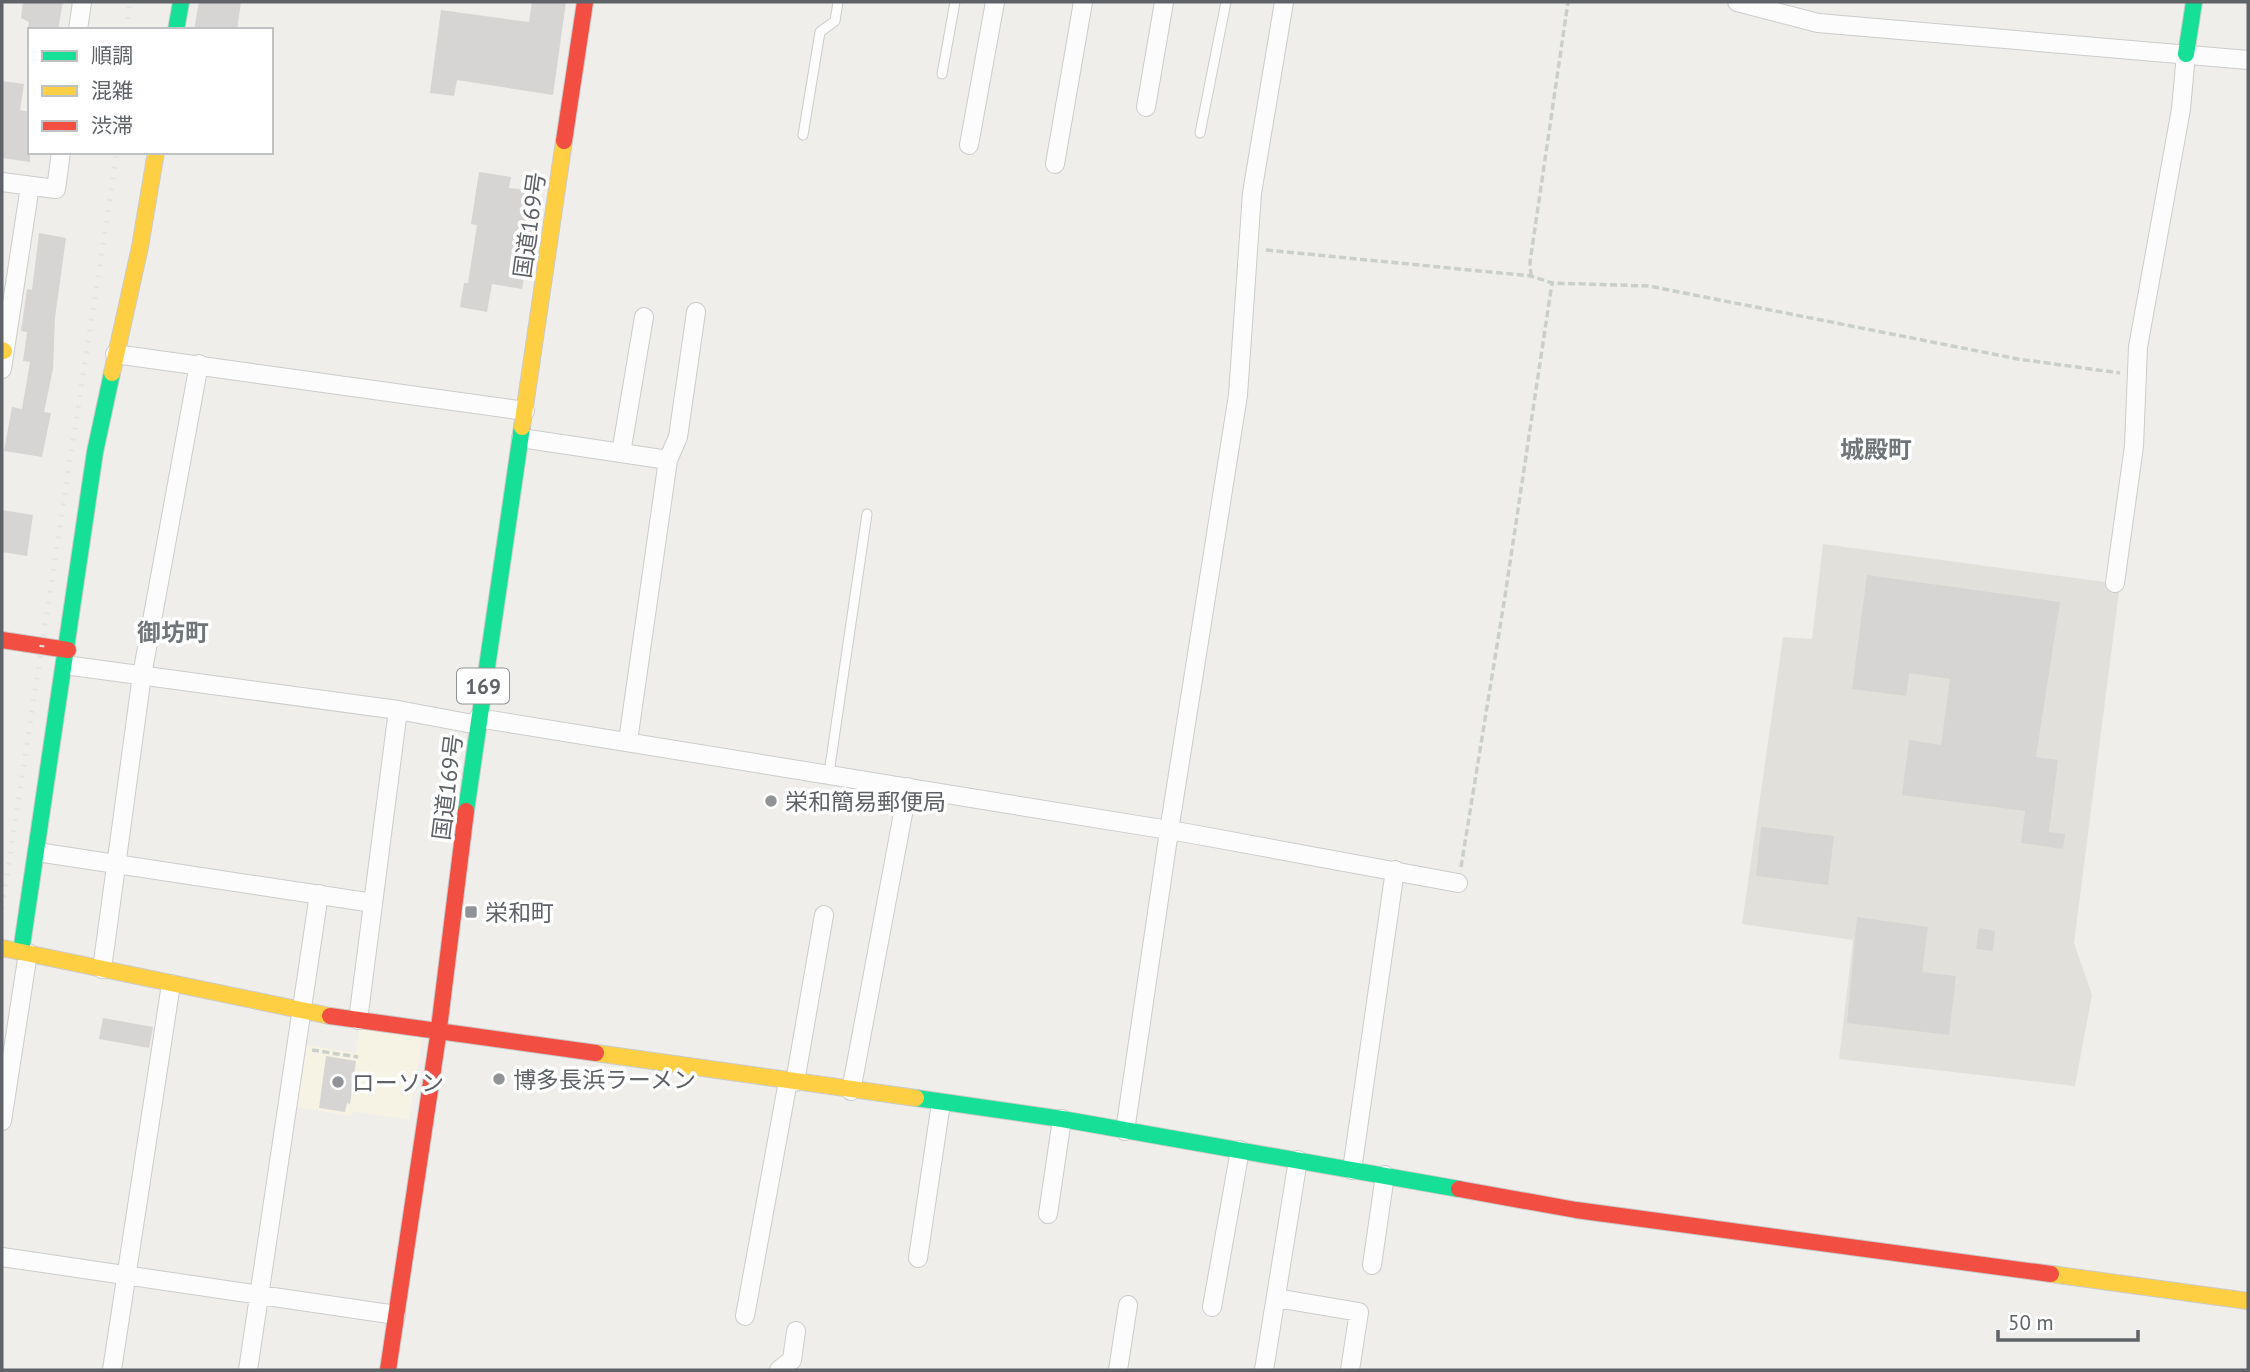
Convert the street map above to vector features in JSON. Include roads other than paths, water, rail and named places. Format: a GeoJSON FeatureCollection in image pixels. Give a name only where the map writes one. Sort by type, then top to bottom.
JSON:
{"type":"FeatureCollection","features":[{"type":"Feature","properties":{"kind":"main road"},"geometry":{"type":"LineString","coordinates":[[176,28],[181,2]]}},
{"type":"Feature","properties":{"kind":"main road","name":"国道169号"},"geometry":{"type":"LineString","coordinates":[[388,1370],[438,1032],[478,721],[585,2]]}},
{"type":"Feature","properties":{"kind":"main road"},"geometry":{"type":"LineString","coordinates":[[2186,54],[2194,2]]}},
{"type":"Feature","properties":{"kind":"main road"},"geometry":{"type":"LineString","coordinates":[[25,953],[95,452],[140,247],[156,154]]}},
{"type":"Feature","properties":{"kind":"main road"},"geometry":{"type":"LineString","coordinates":[[2,640],[67,657]]}},
{"type":"Feature","properties":{"kind":"main road"},"geometry":{"type":"LineString","coordinates":[[2,948],[303,1012],[1062,1119],[1576,1210],[2248,1301]]}},
{"type":"Feature","properties":{"kind":"street"},"geometry":{"type":"LineString","coordinates":[[78,28],[82,2]]}},
{"type":"Feature","properties":{"kind":"street"},"geometry":{"type":"LineString","coordinates":[[969,145],[995,2]]}},
{"type":"Feature","properties":{"kind":"street"},"geometry":{"type":"LineString","coordinates":[[1055,163],[1083,2]]}},
{"type":"Feature","properties":{"kind":"street"},"geometry":{"type":"LineString","coordinates":[[1146,107],[1164,2]]}},
{"type":"Feature","properties":{"kind":"street"},"geometry":{"type":"LineString","coordinates":[[1125,1131],[1238,395],[1252,193],[1284,2]]}},
{"type":"Feature","properties":{"kind":"street"},"geometry":{"type":"LineString","coordinates":[[1737,2],[1818,23],[2248,60]]}},
{"type":"Feature","properties":{"kind":"street"},"geometry":{"type":"LineString","coordinates":[[2115,583],[2134,446],[2136,375],[2181,108],[2186,54]]}},
{"type":"Feature","properties":{"kind":"street"},"geometry":{"type":"LineString","coordinates":[[2,181],[56,189],[61,154]]}},
{"type":"Feature","properties":{"kind":"street"},"geometry":{"type":"LineString","coordinates":[[2,369],[30,186]]}},
{"type":"Feature","properties":{"kind":"street"},"geometry":{"type":"LineString","coordinates":[[628,741],[668,460],[678,437],[696,312]]}},
{"type":"Feature","properties":{"kind":"street"},"geometry":{"type":"LineString","coordinates":[[621,453],[644,317]]}},
{"type":"Feature","properties":{"kind":"street"},"geometry":{"type":"LineString","coordinates":[[115,354],[525,411]]}},
{"type":"Feature","properties":{"kind":"street"},"geometry":{"type":"LineString","coordinates":[[102,969],[142,675],[199,364]]}},
{"type":"Feature","properties":{"kind":"street"},"geometry":{"type":"LineString","coordinates":[[521,438],[668,460]]}},
{"type":"Feature","properties":{"kind":"street"},"geometry":{"type":"LineString","coordinates":[[67,657],[142,675],[628,741],[829,773],[1458,883]]}},
{"type":"Feature","properties":{"kind":"street"},"geometry":{"type":"LineString","coordinates":[[358,1020],[397,710]]}},
{"type":"Feature","properties":{"kind":"street"},"geometry":{"type":"LineString","coordinates":[[851,1091],[908,787]]}},
{"type":"Feature","properties":{"kind":"street"},"geometry":{"type":"LineString","coordinates":[[37,852],[373,903]]}},
{"type":"Feature","properties":{"kind":"street"},"geometry":{"type":"LineString","coordinates":[[1352,1170],[1395,870]]}},
{"type":"Feature","properties":{"kind":"street"},"geometry":{"type":"LineString","coordinates":[[248,1370],[319,894]]}},
{"type":"Feature","properties":{"kind":"street"},"geometry":{"type":"LineString","coordinates":[[746,1317],[824,915]]}},
{"type":"Feature","properties":{"kind":"street"},"geometry":{"type":"LineString","coordinates":[[2,1121],[25,953]]}},
{"type":"Feature","properties":{"kind":"street"},"geometry":{"type":"LineString","coordinates":[[112,1370],[171,984]]}},
{"type":"Feature","properties":{"kind":"street"},"geometry":{"type":"LineString","coordinates":[[918,1258],[941,1102]]}},
{"type":"Feature","properties":{"kind":"street"},"geometry":{"type":"LineString","coordinates":[[1048,1214],[1062,1119]]}},
{"type":"Feature","properties":{"kind":"street"},"geometry":{"type":"LineString","coordinates":[[1212,1307],[1240,1150]]}},
{"type":"Feature","properties":{"kind":"street"},"geometry":{"type":"LineString","coordinates":[[1264,1370],[1298,1160]]}},
{"type":"Feature","properties":{"kind":"street"},"geometry":{"type":"LineString","coordinates":[[1372,1265],[1385,1175]]}},
{"type":"Feature","properties":{"kind":"street"},"geometry":{"type":"LineString","coordinates":[[2,1257],[396,1315]]}},
{"type":"Feature","properties":{"kind":"street"},"geometry":{"type":"LineString","coordinates":[[1276,1298],[1359,1312],[1350,1370]]}},
{"type":"Feature","properties":{"kind":"street"},"geometry":{"type":"LineString","coordinates":[[1118,1370],[1128,1305]]}},
{"type":"Feature","properties":{"kind":"street"},"geometry":{"type":"LineString","coordinates":[[779,1370],[792,1360],[796,1331]]}},
{"type":"Feature","properties":{"kind":"lane"},"geometry":{"type":"LineString","coordinates":[[803,135],[820,32],[835,21],[838,2]]}},
{"type":"Feature","properties":{"kind":"lane"},"geometry":{"type":"LineString","coordinates":[[942,74],[955,2]]}},
{"type":"Feature","properties":{"kind":"lane"},"geometry":{"type":"LineString","coordinates":[[1200,132],[1226,2]]}},
{"type":"Feature","properties":{"kind":"lane"},"geometry":{"type":"LineString","coordinates":[[829,773],[867,514]]}},
{"type":"Feature","properties":{"kind":"railway"},"geometry":{"type":"LineString","coordinates":[[126,28],[130,2]]}},
{"type":"Feature","properties":{"kind":"railway"},"geometry":{"type":"LineString","coordinates":[[2,908],[117,154]]}},
{"type":"Feature","properties":{"kind":"place","name":"栄和簡易郵便局"},"geometry":{"type":"Point","coordinates":[771,801]}},
{"type":"Feature","properties":{"kind":"place","name":"栄和町"},"geometry":{"type":"Point","coordinates":[471,912]}},
{"type":"Feature","properties":{"kind":"place","name":"博多長浜ラーメン"},"geometry":{"type":"Point","coordinates":[499,1079]}},
{"type":"Feature","properties":{"kind":"place","name":"ローソン"},"geometry":{"type":"Point","coordinates":[338,1082]}},
{"type":"Feature","properties":{"kind":"district","name":"城殿町"},"geometry":{"type":"Point","coordinates":[1876,449]}},
{"type":"Feature","properties":{"kind":"district","name":"御坊町"},"geometry":{"type":"Point","coordinates":[173,632]}}]}
